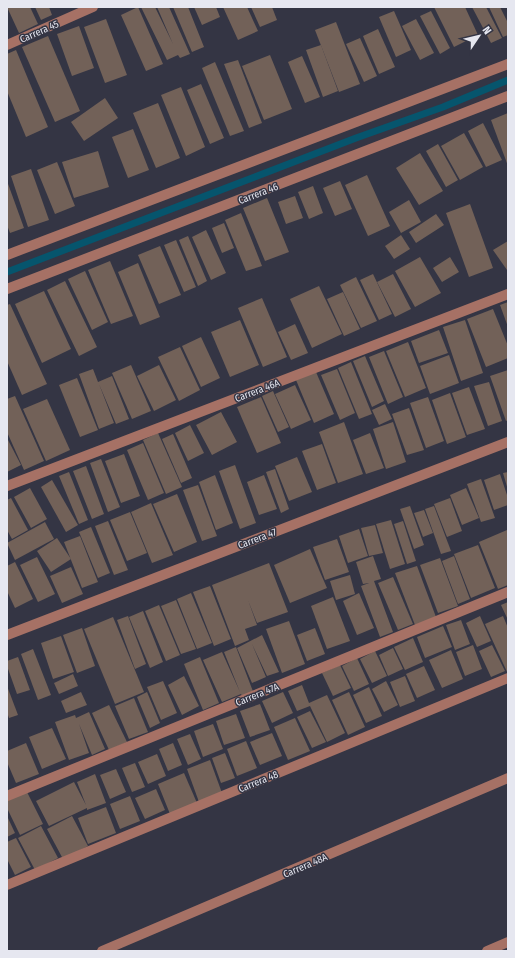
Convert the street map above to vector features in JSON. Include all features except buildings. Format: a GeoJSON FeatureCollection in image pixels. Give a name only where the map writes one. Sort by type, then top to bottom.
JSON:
{"type":"FeatureCollection","features":[{"type":"Feature","properties":{"kind":"street","name":"Carrera 45"},"geometry":{"type":"LineString","coordinates":[[7,45],[93,7]]}},
{"type":"Feature","properties":{"kind":"street"},"geometry":{"type":"LineString","coordinates":[[7,255],[508,64]]}},
{"type":"Feature","properties":{"kind":"street","name":"Carrera 46"},"geometry":{"type":"LineString","coordinates":[[7,289],[508,96]]}},
{"type":"Feature","properties":{"kind":"street","name":"Carrera 46A"},"geometry":{"type":"LineString","coordinates":[[7,486],[508,294]]}},
{"type":"Feature","properties":{"kind":"street","name":"Carrera 47"},"geometry":{"type":"LineString","coordinates":[[7,635],[508,442]]}},
{"type":"Feature","properties":{"kind":"street","name":"Carrera 47A"},"geometry":{"type":"LineString","coordinates":[[7,796],[508,592]]}},
{"type":"Feature","properties":{"kind":"street","name":"Carrera 48"},"geometry":{"type":"LineString","coordinates":[[7,885],[508,678]]}},
{"type":"Feature","properties":{"kind":"street","name":"Carrera 48A"},"geometry":{"type":"LineString","coordinates":[[102,951],[508,778]]}},
{"type":"Feature","properties":{"kind":"street"},"geometry":{"type":"LineString","coordinates":[[487,951],[508,942]]}},
{"type":"Feature","properties":{"kind":"waterway"},"geometry":{"type":"LineString","coordinates":[[7,272],[356,138],[443,107],[508,80]]}}]}
